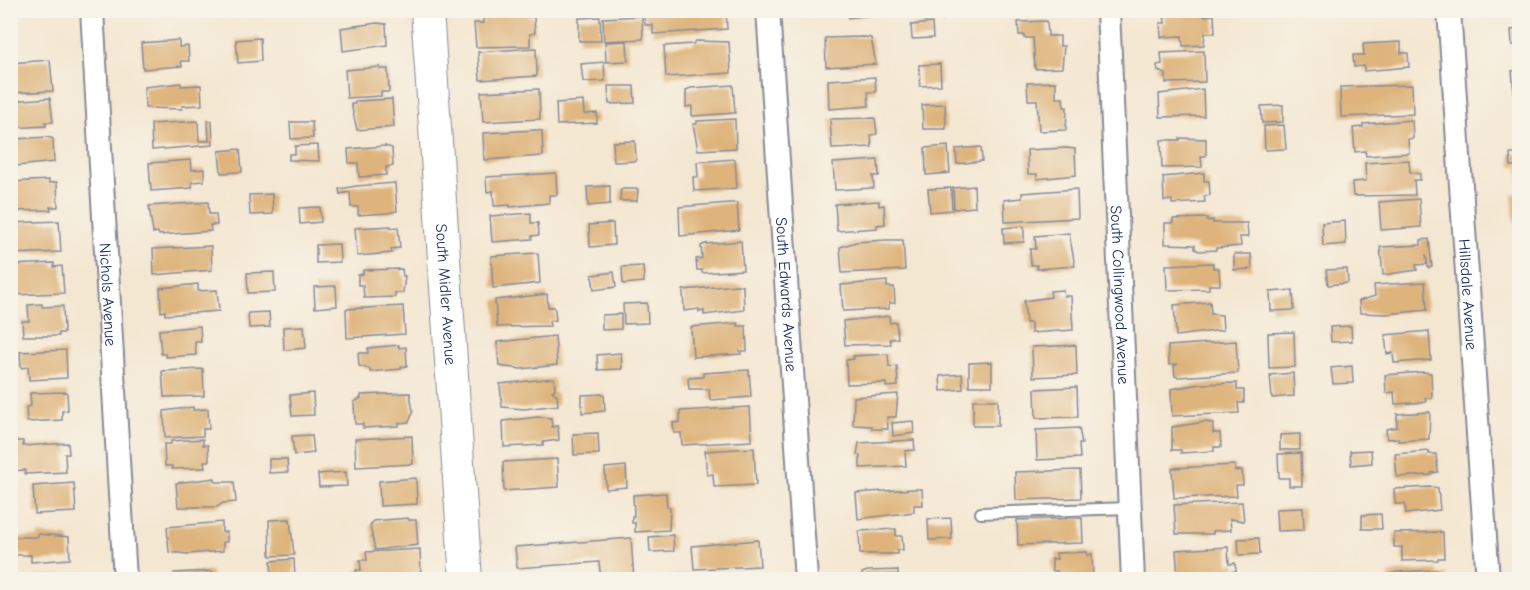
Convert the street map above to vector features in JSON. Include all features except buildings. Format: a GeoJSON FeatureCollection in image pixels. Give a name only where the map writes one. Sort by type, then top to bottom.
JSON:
{"type":"FeatureCollection","features":[{"type":"Feature","properties":{"kind":"main road","name":"South Midler Avenue"},"geometry":{"type":"LineString","coordinates":[[427,10],[466,579]]}},
{"type":"Feature","properties":{"kind":"street","name":"Nichols Avenue"},"geometry":{"type":"LineString","coordinates":[[92,10],[125,579]]}},
{"type":"Feature","properties":{"kind":"street","name":"South Edwards Avenue"},"geometry":{"type":"LineString","coordinates":[[768,10],[806,579]]}},
{"type":"Feature","properties":{"kind":"street","name":"South Collingwood Avenue"},"geometry":{"type":"LineString","coordinates":[[1108,10],[1133,579]]}},
{"type":"Feature","properties":{"kind":"street","name":"Hillsdale Avenue"},"geometry":{"type":"LineString","coordinates":[[1449,10],[1488,579]]}},
{"type":"Feature","properties":{"kind":"lane"},"geometry":{"type":"LineString","coordinates":[[981,513],[1130,508]]}}]}
